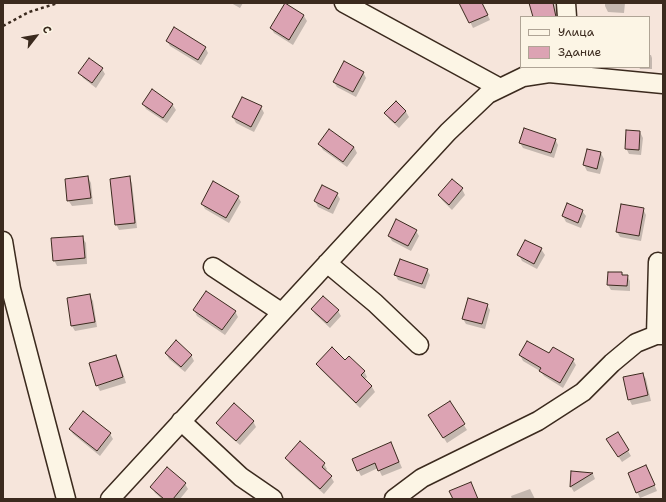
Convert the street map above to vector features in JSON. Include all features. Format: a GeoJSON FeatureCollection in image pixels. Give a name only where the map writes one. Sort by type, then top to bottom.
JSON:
{"type":"FeatureCollection","features":[{"type":"Feature","properties":{"kind":"street"},"geometry":{"type":"LineString","coordinates":[[566,3],[567,16]]}},
{"type":"Feature","properties":{"kind":"street"},"geometry":{"type":"LineString","coordinates":[[349,4],[500,88]]}},
{"type":"Feature","properties":{"kind":"street"},"geometry":{"type":"LineString","coordinates":[[110,499],[448,132],[488,94],[523,77],[568,71],[663,84]]}},
{"type":"Feature","properties":{"kind":"street"},"geometry":{"type":"LineString","coordinates":[[3,241],[11,289],[66,499]]}},
{"type":"Feature","properties":{"kind":"street"},"geometry":{"type":"LineString","coordinates":[[394,499],[422,478],[538,421],[583,392],[612,363],[636,343],[660,335],[658,262]]}},
{"type":"Feature","properties":{"kind":"street"},"geometry":{"type":"LineString","coordinates":[[327,263],[375,303],[419,345]]}},
{"type":"Feature","properties":{"kind":"street"},"geometry":{"type":"LineString","coordinates":[[213,267],[281,312]]}},
{"type":"Feature","properties":{"kind":"street"},"geometry":{"type":"LineString","coordinates":[[181,421],[241,477],[273,499]]}},
{"type":"Feature","properties":{"kind":"path"},"geometry":{"type":"LineString","coordinates":[[3,26],[28,12],[58,3]]}},
{"type":"Feature","properties":{"kind":"building"},"geometry":{"type":"Polygon","coordinates":[[[285,3],[304,15],[289,40],[270,28],[285,3]]]}},
{"type":"Feature","properties":{"kind":"building"},"geometry":{"type":"Polygon","coordinates":[[[459,3],[482,3],[488,15],[469,23],[459,3]]]}},
{"type":"Feature","properties":{"kind":"building"},"geometry":{"type":"Polygon","coordinates":[[[529,3],[553,3],[556,16],[533,16],[529,3]]]}},
{"type":"Feature","properties":{"kind":"building"},"geometry":{"type":"Polygon","coordinates":[[[174,27],[206,47],[198,60],[166,41],[174,27]]]}},
{"type":"Feature","properties":{"kind":"building"},"geometry":{"type":"Polygon","coordinates":[[[89,58],[103,68],[92,83],[78,73],[89,58]]]}},
{"type":"Feature","properties":{"kind":"building"},"geometry":{"type":"Polygon","coordinates":[[[344,61],[364,72],[353,92],[333,82],[344,61]]]}},
{"type":"Feature","properties":{"kind":"building"},"geometry":{"type":"Polygon","coordinates":[[[152,89],[173,104],[163,118],[142,104],[152,89]]]}},
{"type":"Feature","properties":{"kind":"building"},"geometry":{"type":"Polygon","coordinates":[[[242,97],[262,106],[251,127],[232,117],[242,97]]]}},
{"type":"Feature","properties":{"kind":"building"},"geometry":{"type":"Polygon","coordinates":[[[396,101],[406,111],[395,123],[384,113],[396,101]]]}},
{"type":"Feature","properties":{"kind":"building"},"geometry":{"type":"Polygon","coordinates":[[[524,128],[556,139],[551,153],[519,143],[524,128]]]}},
{"type":"Feature","properties":{"kind":"building"},"geometry":{"type":"Polygon","coordinates":[[[329,129],[354,147],[343,162],[318,144],[329,129]]]}},
{"type":"Feature","properties":{"kind":"building"},"geometry":{"type":"Polygon","coordinates":[[[626,130],[640,131],[639,150],[625,149],[626,130]]]}},
{"type":"Feature","properties":{"kind":"building"},"geometry":{"type":"Polygon","coordinates":[[[587,149],[601,152],[597,169],[583,165],[587,149]]]}},
{"type":"Feature","properties":{"kind":"building"},"geometry":{"type":"Polygon","coordinates":[[[88,176],[91,198],[67,201],[65,179],[88,176]]]}},
{"type":"Feature","properties":{"kind":"building"},"geometry":{"type":"Polygon","coordinates":[[[130,176],[135,223],[115,225],[110,179],[130,176]]]}},
{"type":"Feature","properties":{"kind":"building"},"geometry":{"type":"Polygon","coordinates":[[[452,179],[463,188],[449,205],[438,195],[452,179]]]}},
{"type":"Feature","properties":{"kind":"building"},"geometry":{"type":"Polygon","coordinates":[[[213,181],[239,196],[226,218],[201,204],[213,181]]]}},
{"type":"Feature","properties":{"kind":"building"},"geometry":{"type":"Polygon","coordinates":[[[322,185],[338,193],[329,209],[314,201],[322,185]]]}},
{"type":"Feature","properties":{"kind":"building"},"geometry":{"type":"Polygon","coordinates":[[[567,203],[583,210],[578,223],[562,216],[567,203]]]}},
{"type":"Feature","properties":{"kind":"building"},"geometry":{"type":"Polygon","coordinates":[[[621,204],[644,208],[639,236],[616,232],[621,204]]]}},
{"type":"Feature","properties":{"kind":"building"},"geometry":{"type":"Polygon","coordinates":[[[396,219],[417,230],[408,246],[388,236],[396,219]]]}},
{"type":"Feature","properties":{"kind":"building"},"geometry":{"type":"Polygon","coordinates":[[[83,236],[85,258],[53,261],[51,238],[83,236]]]}},
{"type":"Feature","properties":{"kind":"building"},"geometry":{"type":"Polygon","coordinates":[[[525,240],[542,248],[534,264],[517,255],[525,240]]]}},
{"type":"Feature","properties":{"kind":"building"},"geometry":{"type":"Polygon","coordinates":[[[400,259],[428,269],[422,284],[394,275],[400,259]]]}},
{"type":"Feature","properties":{"kind":"building"},"geometry":{"type":"Polygon","coordinates":[[[608,272],[622,272],[622,275],[628,275],[627,286],[607,285],[608,272]]]}},
{"type":"Feature","properties":{"kind":"building"},"geometry":{"type":"Polygon","coordinates":[[[206,291],[236,311],[222,330],[193,310],[206,291]]]}},
{"type":"Feature","properties":{"kind":"building"},"geometry":{"type":"Polygon","coordinates":[[[90,294],[95,322],[71,326],[67,298],[90,294]]]}},
{"type":"Feature","properties":{"kind":"building"},"geometry":{"type":"Polygon","coordinates":[[[323,296],[339,310],[327,323],[311,309],[323,296]]]}},
{"type":"Feature","properties":{"kind":"building"},"geometry":{"type":"Polygon","coordinates":[[[468,298],[488,304],[482,324],[462,319],[468,298]]]}},
{"type":"Feature","properties":{"kind":"building"},"geometry":{"type":"Polygon","coordinates":[[[176,340],[192,355],[181,367],[165,353],[176,340]]]}},
{"type":"Feature","properties":{"kind":"building"},"geometry":{"type":"Polygon","coordinates":[[[527,341],[549,353],[553,347],[574,359],[560,383],[539,371],[541,368],[519,355],[527,341]]]}},
{"type":"Feature","properties":{"kind":"building"},"geometry":{"type":"Polygon","coordinates":[[[332,347],[345,360],[349,356],[365,371],[361,375],[372,386],[356,403],[316,364],[332,347]]]}},
{"type":"Feature","properties":{"kind":"building"},"geometry":{"type":"Polygon","coordinates":[[[116,355],[123,377],[96,386],[89,363],[116,355]]]}},
{"type":"Feature","properties":{"kind":"building"},"geometry":{"type":"Polygon","coordinates":[[[643,373],[648,395],[628,400],[623,377],[643,373]]]}},
{"type":"Feature","properties":{"kind":"building"},"geometry":{"type":"Polygon","coordinates":[[[450,401],[465,424],[443,438],[428,415],[450,401]]]}},
{"type":"Feature","properties":{"kind":"building"},"geometry":{"type":"Polygon","coordinates":[[[234,403],[254,421],[236,441],[216,423],[234,403]]]}},
{"type":"Feature","properties":{"kind":"building"},"geometry":{"type":"Polygon","coordinates":[[[83,411],[111,433],[97,451],[69,429],[83,411]]]}},
{"type":"Feature","properties":{"kind":"building"},"geometry":{"type":"Polygon","coordinates":[[[618,432],[629,450],[618,457],[606,439],[618,432]]]}},
{"type":"Feature","properties":{"kind":"building"},"geometry":{"type":"Polygon","coordinates":[[[300,441],[325,463],[322,467],[332,476],[320,489],[285,458],[300,441]]]}},
{"type":"Feature","properties":{"kind":"building"},"geometry":{"type":"Polygon","coordinates":[[[391,442],[399,462],[378,471],[375,463],[357,471],[352,459],[391,442]]]}},
{"type":"Feature","properties":{"kind":"building"},"geometry":{"type":"Polygon","coordinates":[[[646,465],[655,485],[636,493],[628,473],[646,465]]]}},
{"type":"Feature","properties":{"kind":"building"},"geometry":{"type":"Polygon","coordinates":[[[167,467],[186,483],[173,499],[164,499],[150,487],[167,467]]]}},
{"type":"Feature","properties":{"kind":"building"},"geometry":{"type":"Polygon","coordinates":[[[571,471],[593,473],[570,487],[571,471]]]}},
{"type":"Feature","properties":{"kind":"building"},"geometry":{"type":"Polygon","coordinates":[[[471,482],[478,499],[453,499],[449,491],[471,482]]]}}]}
